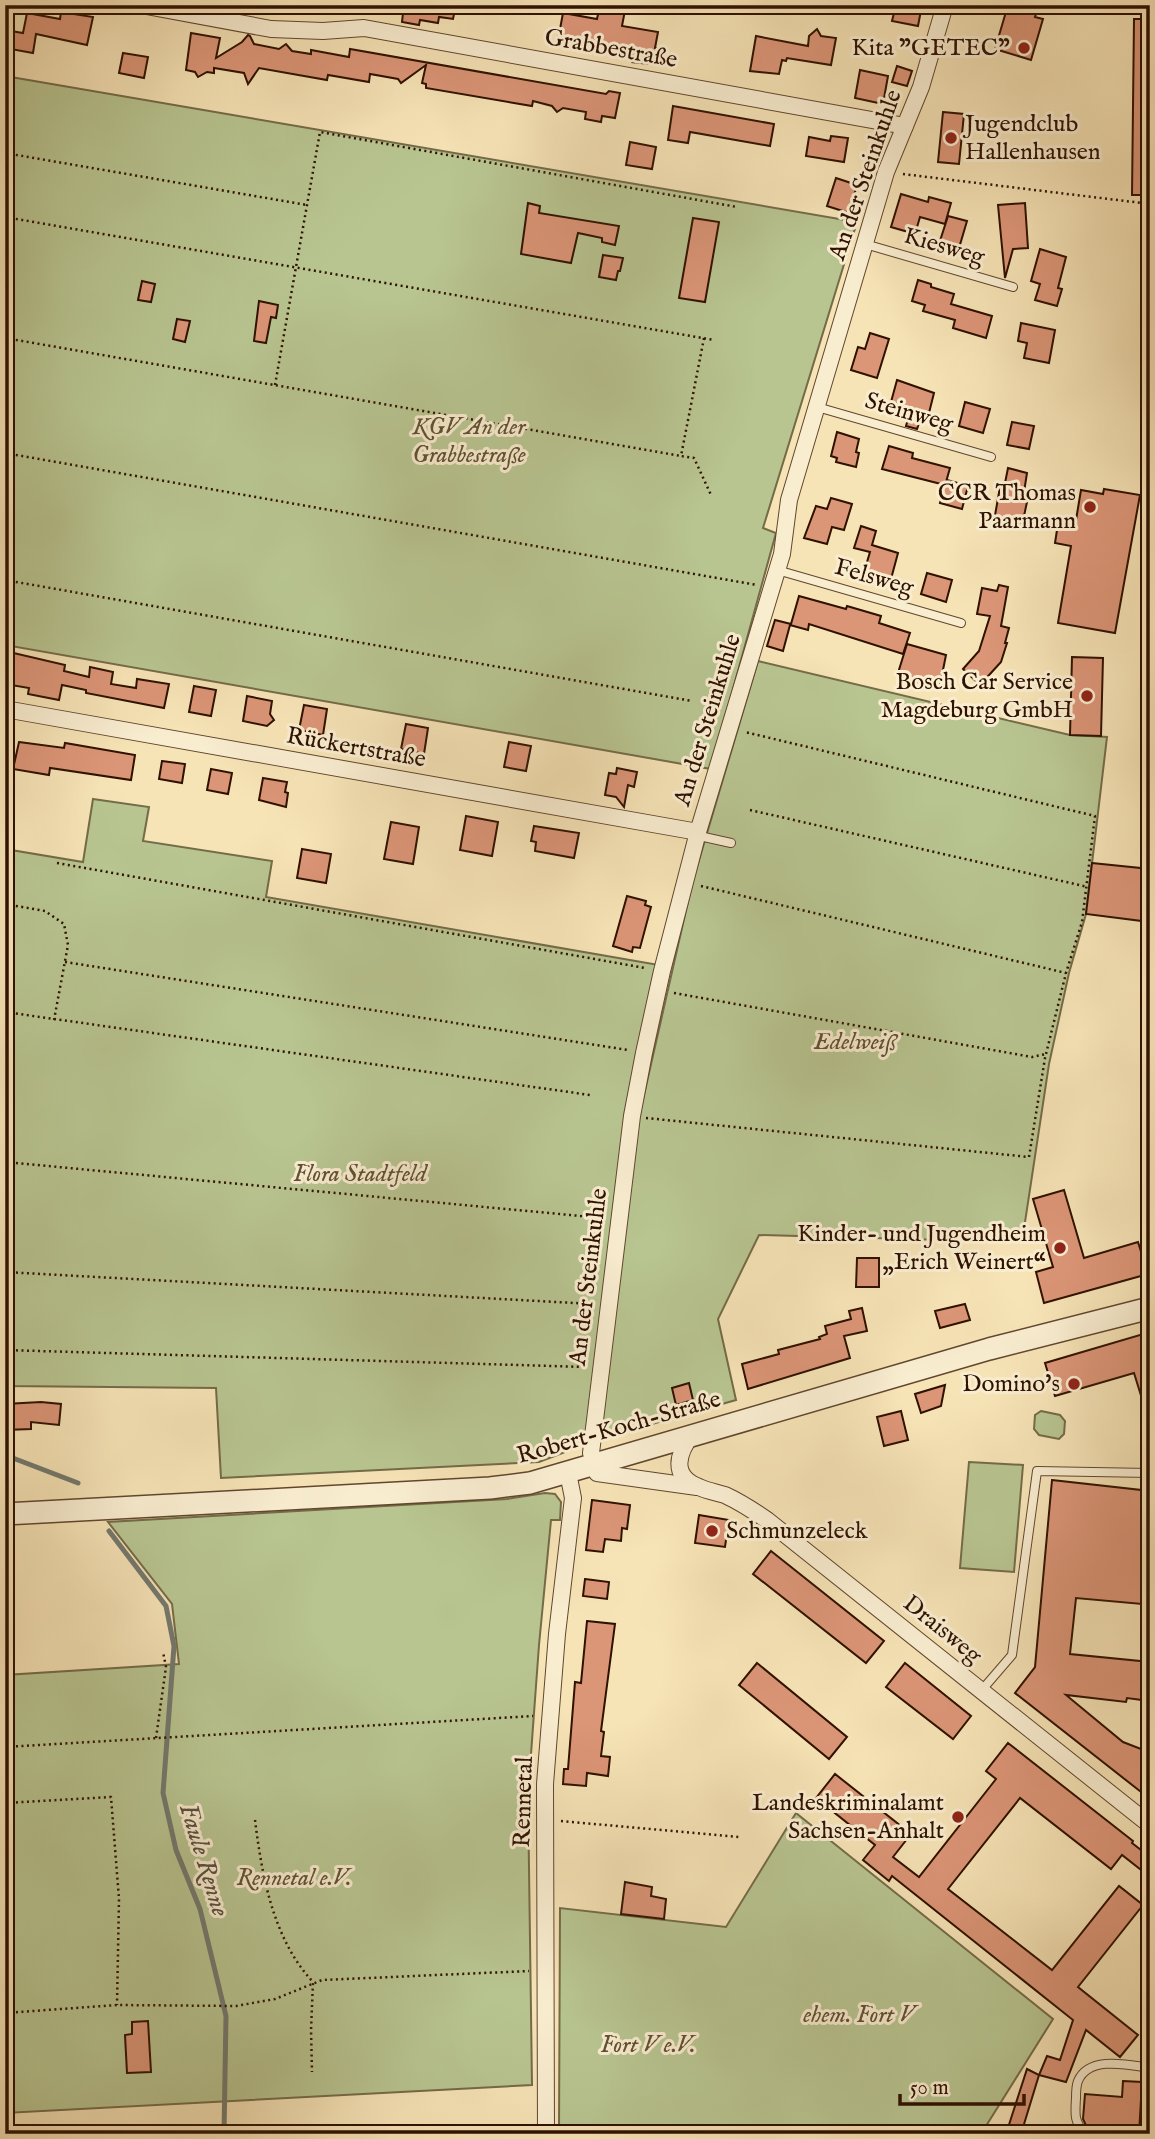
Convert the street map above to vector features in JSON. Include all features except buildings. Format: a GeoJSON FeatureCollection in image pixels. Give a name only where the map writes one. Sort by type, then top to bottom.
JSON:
{"type":"FeatureCollection","features":[{"type":"Feature","properties":{"kind":"street","name":"Grabbestraße"},"geometry":{"type":"LineString","coordinates":[[141,5],[271,29],[323,31],[364,28],[905,126]]}},
{"type":"Feature","properties":{"kind":"street","name":"An der Steinkuhle"},"geometry":{"type":"LineString","coordinates":[[594,1464],[591,1453],[600,1367],[635,1101],[662,971],[698,832],[783,548],[789,500],[886,172],[921,87],[945,5]]}},
{"type":"Feature","properties":{"kind":"street","name":"Rückertstraße"},"geometry":{"type":"LineString","coordinates":[[5,709],[698,832]]}},
{"type":"Feature","properties":{"kind":"street","name":"Robert-Koch-Straße"},"geometry":{"type":"LineString","coordinates":[[5,1514],[530,1483],[1043,1334],[1150,1308]]}},
{"type":"Feature","properties":{"kind":"street"},"geometry":{"type":"LineString","coordinates":[[692,1434],[680,1453],[679,1463],[686,1478],[697,1487]]}},
{"type":"Feature","properties":{"kind":"street","name":"Draisweg"},"geometry":{"type":"LineString","coordinates":[[594,1464],[597,1473],[697,1487],[738,1501],[767,1520],[1150,1825]]}},
{"type":"Feature","properties":{"kind":"street","name":"Rennetal"},"geometry":{"type":"LineString","coordinates":[[546,2134],[545,1784],[556,1634],[573,1498],[568,1473]]}},
{"type":"Feature","properties":{"kind":"lane","name":"Kiesweg"},"geometry":{"type":"LineString","coordinates":[[864,244],[1013,287]]}},
{"type":"Feature","properties":{"kind":"lane","name":"Steinweg"},"geometry":{"type":"LineString","coordinates":[[817,407],[991,457]]}},
{"type":"Feature","properties":{"kind":"lane","name":"Felsweg"},"geometry":{"type":"LineString","coordinates":[[777,570],[961,623]]}},
{"type":"Feature","properties":{"kind":"lane"},"geometry":{"type":"LineString","coordinates":[[698,832],[704,837],[731,843]]}},
{"type":"Feature","properties":{"kind":"lane"},"geometry":{"type":"LineString","coordinates":[[981,1690],[1013,1654],[1037,1471],[1150,1473]]}},
{"type":"Feature","properties":{"kind":"lane"},"geometry":{"type":"LineString","coordinates":[[1084,2134],[1074,2117],[1077,2084],[1083,2075],[1098,2066],[1110,2063],[1150,2068]]}},
{"type":"Feature","properties":{"kind":"path"},"geometry":{"type":"LineString","coordinates":[[275,385],[320,132],[737,207]]}},
{"type":"Feature","properties":{"kind":"path"},"geometry":{"type":"LineString","coordinates":[[5,153],[307,205]]}},
{"type":"Feature","properties":{"kind":"path"},"geometry":{"type":"LineString","coordinates":[[886,172],[1150,204]]}},
{"type":"Feature","properties":{"kind":"path"},"geometry":{"type":"LineString","coordinates":[[5,217],[714,340]]}},
{"type":"Feature","properties":{"kind":"path"},"geometry":{"type":"LineString","coordinates":[[5,338],[694,458],[711,495]]}},
{"type":"Feature","properties":{"kind":"path"},"geometry":{"type":"LineString","coordinates":[[681,456],[704,338]]}},
{"type":"Feature","properties":{"kind":"path"},"geometry":{"type":"LineString","coordinates":[[5,453],[771,588]]}},
{"type":"Feature","properties":{"kind":"path"},"geometry":{"type":"LineString","coordinates":[[5,580],[692,701]]}},
{"type":"Feature","properties":{"kind":"path"},"geometry":{"type":"LineString","coordinates":[[639,1117],[1028,1157],[1046,1054],[1082,922],[1095,816],[737,730]]}},
{"type":"Feature","properties":{"kind":"path"},"geometry":{"type":"LineString","coordinates":[[750,810],[1088,887]]}},
{"type":"Feature","properties":{"kind":"path"},"geometry":{"type":"LineString","coordinates":[[57,863],[662,971]]}},
{"type":"Feature","properties":{"kind":"path"},"geometry":{"type":"LineString","coordinates":[[692,884],[1066,974]]}},
{"type":"Feature","properties":{"kind":"path"},"geometry":{"type":"LineString","coordinates":[[5,904],[45,911],[64,924],[68,945],[54,1020]]}},
{"type":"Feature","properties":{"kind":"path"},"geometry":{"type":"LineString","coordinates":[[65,962],[644,1053]]}},
{"type":"Feature","properties":{"kind":"path"},"geometry":{"type":"LineString","coordinates":[[666,991],[1032,1057],[1046,1054]]}},
{"type":"Feature","properties":{"kind":"path"},"geometry":{"type":"LineString","coordinates":[[5,1013],[590,1095]]}},
{"type":"Feature","properties":{"kind":"path"},"geometry":{"type":"LineString","coordinates":[[5,1162],[619,1220]]}},
{"type":"Feature","properties":{"kind":"path"},"geometry":{"type":"LineString","coordinates":[[5,1272],[608,1305]]}},
{"type":"Feature","properties":{"kind":"path"},"geometry":{"type":"LineString","coordinates":[[5,1350],[600,1367]]}},
{"type":"Feature","properties":{"kind":"path"},"geometry":{"type":"LineString","coordinates":[[158,1738],[166,1667],[163,1653]]}},
{"type":"Feature","properties":{"kind":"path"},"geometry":{"type":"LineString","coordinates":[[5,1747],[532,1716]]}},
{"type":"Feature","properties":{"kind":"path"},"geometry":{"type":"LineString","coordinates":[[5,1803],[111,1797],[118,1899],[117,2005]]}},
{"type":"Feature","properties":{"kind":"path"},"geometry":{"type":"LineString","coordinates":[[255,1819],[261,1864],[281,1930],[294,1958],[313,1982],[312,2072]]}},
{"type":"Feature","properties":{"kind":"path"},"geometry":{"type":"LineString","coordinates":[[559,1821],[739,1837]]}},
{"type":"Feature","properties":{"kind":"path"},"geometry":{"type":"LineString","coordinates":[[5,2013],[117,2005],[228,2007],[275,1999],[313,1982],[530,1971]]}},
{"type":"Feature","properties":{"kind":"green space","name":"KGV An der Grabbestraße"},"geometry":{"type":"Polygon","coordinates":[[[5,76],[857,222],[763,528],[776,533],[711,769],[5,645],[5,76]]]}},
{"type":"Feature","properties":{"kind":"green space","name":"Edelweiß"},"geometry":{"type":"Polygon","coordinates":[[[758,661],[1070,735],[1107,737],[1086,914],[1069,973],[1049,1064],[1022,1242],[759,1235],[718,1319],[736,1400],[599,1439],[639,1117],[692,884],[758,661]]]}},
{"type":"Feature","properties":{"kind":"green space","name":"Flora Stadtfeld"},"geometry":{"type":"Polygon","coordinates":[[[93,799],[149,807],[143,841],[272,861],[266,897],[659,965],[586,1444],[539,1462],[221,1478],[216,1388],[5,1386],[5,849],[83,862],[93,799]]]}},
{"type":"Feature","properties":{"kind":"green space"},"geometry":{"type":"Polygon","coordinates":[[[1041,1411],[1060,1415],[1065,1421],[1064,1434],[1059,1439],[1039,1435],[1034,1429],[1035,1415],[1041,1411]]]}},
{"type":"Feature","properties":{"kind":"green space"},"geometry":{"type":"Polygon","coordinates":[[[969,1462],[1023,1465],[1014,1572],[960,1568],[969,1462]]]}},
{"type":"Feature","properties":{"kind":"green space","name":"Rennetal e.V."},"geometry":{"type":"Polygon","coordinates":[[[555,1494],[561,1502],[560,1520],[551,1520],[528,1795],[532,2085],[5,2113],[5,1675],[179,1664],[172,1604],[108,1522],[507,1499],[555,1494]]]}},
{"type":"Feature","properties":{"kind":"green space","name":"ehem. Fort V"},"geometry":{"type":"Polygon","coordinates":[[[796,1813],[1053,2019],[981,2134],[559,2134],[560,1908],[726,1927],[796,1813]]]}},
{"type":"Feature","properties":{"kind":"waterway","name":"Faule Renne"},"geometry":{"type":"LineString","coordinates":[[5,1455],[78,1483]]}},
{"type":"Feature","properties":{"kind":"waterway","name":"Faule Renne"},"geometry":{"type":"LineString","coordinates":[[109,1531],[166,1606],[174,1646],[163,1793],[176,1850],[200,1909],[226,2016],[224,2134]]}},
{"type":"Feature","properties":{"kind":"place","name":"Kita \"GETEC\""},"geometry":{"type":"Point","coordinates":[1024,48]}},
{"type":"Feature","properties":{"kind":"place","name":"Jugendclub Hallenhausen"},"geometry":{"type":"Point","coordinates":[951,138]}},
{"type":"Feature","properties":{"kind":"place","name":"CCR Thomas Paarmann"},"geometry":{"type":"Point","coordinates":[1090,507]}},
{"type":"Feature","properties":{"kind":"place","name":"Bosch Car Service Magdeburg GmbH"},"geometry":{"type":"Point","coordinates":[1087,696]}},
{"type":"Feature","properties":{"kind":"place","name":"Kinder- und Jugendheim „Erich Weinert“"},"geometry":{"type":"Point","coordinates":[1060,1248]}},
{"type":"Feature","properties":{"kind":"place","name":"Domino's"},"geometry":{"type":"Point","coordinates":[1074,1384]}},
{"type":"Feature","properties":{"kind":"place","name":"Schmunzeleck"},"geometry":{"type":"Point","coordinates":[712,1531]}},
{"type":"Feature","properties":{"kind":"place","name":"Landeskriminalamt Sachsen-Anhalt"},"geometry":{"type":"Point","coordinates":[958,1817]}},
{"type":"Feature","properties":{"kind":"park label","name":"Fort V e.V."},"geometry":{"type":"Point","coordinates":[648,2045]}}]}
